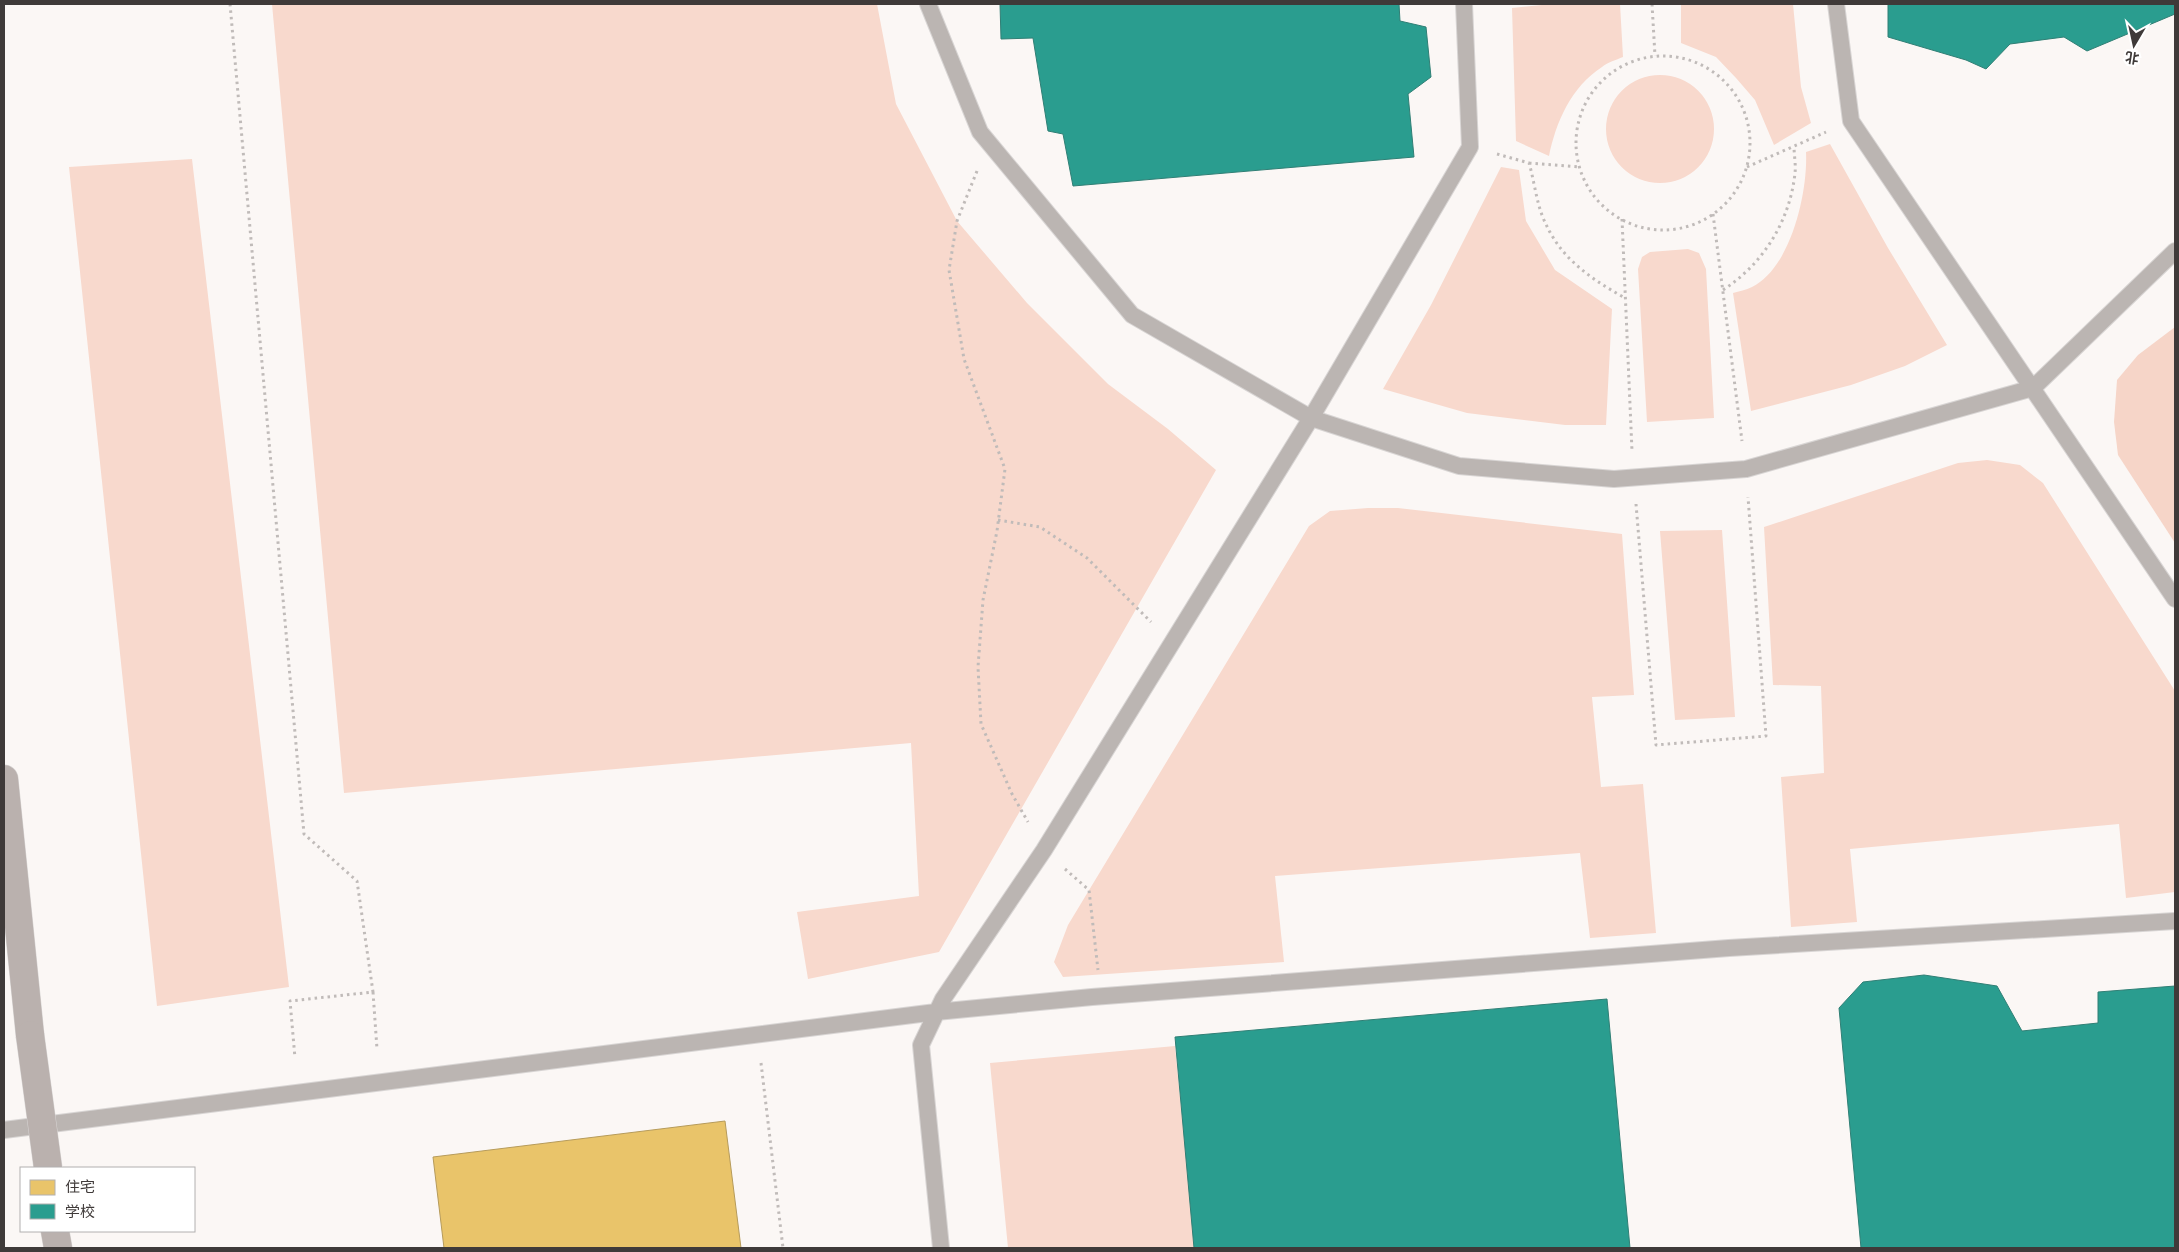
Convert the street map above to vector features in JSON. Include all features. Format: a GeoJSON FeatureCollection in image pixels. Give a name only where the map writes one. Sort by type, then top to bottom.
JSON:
{"type":"FeatureCollection","features":[{"type":"Feature","properties":{"kind":"highway"},"geometry":{"type":"LineString","coordinates":[[4,779],[30,1035],[48,1167]]}},
{"type":"Feature","properties":{"kind":"highway"},"geometry":{"type":"LineString","coordinates":[[55,1232],[58,1248]]}},
{"type":"Feature","properties":{"kind":"lane"},"geometry":{"type":"LineString","coordinates":[[928,4],[980,132],[1132,315],[1311,418],[1459,466],[1614,478],[1746,469],[2033,388],[2175,250]]}},
{"type":"Feature","properties":{"kind":"lane"},"geometry":{"type":"LineString","coordinates":[[941,1248],[921,1045],[943,998],[1044,850],[1311,418],[1470,147],[1464,4]]}},
{"type":"Feature","properties":{"kind":"lane"},"geometry":{"type":"LineString","coordinates":[[1836,4],[1851,121],[2175,599]]}},
{"type":"Feature","properties":{"kind":"lane"},"geometry":{"type":"LineString","coordinates":[[4,1130],[936,1012],[1092,997],[1729,948],[2175,921]]}},
{"type":"Feature","properties":{"kind":"path"},"geometry":{"type":"LineString","coordinates":[[230,4],[304,834],[356,881],[373,992],[377,1049]]}},
{"type":"Feature","properties":{"kind":"path"},"geometry":{"type":"LineString","coordinates":[[1652,4],[1655,56]]}},
{"type":"Feature","properties":{"kind":"path"},"geometry":{"type":"LineString","coordinates":[[1655,56],[1683,58],[1710,69],[1730,88],[1745,112],[1750,139],[1746,168],[1734,192],[1713,214],[1687,227],[1657,230],[1629,223],[1604,207],[1586,184],[1576,157],[1576,127],[1586,99],[1604,78],[1628,62],[1655,56]]}},
{"type":"Feature","properties":{"kind":"path"},"geometry":{"type":"LineString","coordinates":[[1746,168],[1851,121]]}},
{"type":"Feature","properties":{"kind":"path"},"geometry":{"type":"LineString","coordinates":[[1723,290],[1736,282],[1764,254],[1778,230],[1790,204],[1796,172],[1794,146]]}},
{"type":"Feature","properties":{"kind":"path"},"geometry":{"type":"LineString","coordinates":[[1470,147],[1529,163],[1580,168]]}},
{"type":"Feature","properties":{"kind":"path"},"geometry":{"type":"LineString","coordinates":[[995,150],[979,165],[957,221],[949,270],[964,359],[1005,469],[998,520],[983,600],[978,667],[981,724],[1012,794],[1044,850],[1088,890],[1099,974],[1092,997]]}},
{"type":"Feature","properties":{"kind":"path"},"geometry":{"type":"LineString","coordinates":[[1529,163],[1542,215],[1561,251],[1592,279],[1626,299]]}},
{"type":"Feature","properties":{"kind":"path"},"geometry":{"type":"LineString","coordinates":[[998,520],[1040,526],[1087,558],[1147,618],[1174,640]]}},
{"type":"Feature","properties":{"kind":"path"},"geometry":{"type":"LineString","coordinates":[[295,1058],[290,1001],[373,992]]}},
{"type":"Feature","properties":{"kind":"path"},"geometry":{"type":"LineString","coordinates":[[758,1034],[783,1248]]}},
{"type":"Feature","properties":{"kind":"shaded area"},"geometry":{"type":"Polygon","coordinates":[[[272,4],[877,4],[896,104],[957,221],[1027,303],[1108,384],[1168,429],[1216,470],[939,952],[808,979],[797,912],[919,896],[911,743],[344,793],[272,4]]]}},
{"type":"Feature","properties":{"kind":"shaded area"},"geometry":{"type":"Polygon","coordinates":[[[1552,4],[1620,4],[1623,57],[1607,64],[1591,75],[1573,95],[1561,118],[1549,156],[1516,141],[1512,8],[1552,4]]]}},
{"type":"Feature","properties":{"kind":"shaded area"},"geometry":{"type":"Polygon","coordinates":[[[1681,4],[1793,4],[1801,87],[1811,123],[1774,145],[1755,100],[1736,78],[1716,57],[1681,43],[1681,4]]]}},
{"type":"Feature","properties":{"kind":"shaded area"},"geometry":{"type":"Polygon","coordinates":[[[1660,75],[1681,79],[1698,91],[1710,108],[1714,129],[1710,150],[1698,167],[1681,179],[1660,183],[1639,179],[1622,167],[1610,150],[1606,129],[1610,108],[1622,91],[1639,79],[1660,75]]]}},
{"type":"Feature","properties":{"kind":"shaded area"},"geometry":{"type":"Polygon","coordinates":[[[1830,144],[1888,248],[1947,345],[1905,366],[1851,385],[1751,411],[1733,293],[1752,287],[1766,277],[1777,264],[1787,246],[1800,207],[1806,169],[1806,152],[1830,144]]]}},
{"type":"Feature","properties":{"kind":"shaded area"},"geometry":{"type":"Polygon","coordinates":[[[192,159],[289,987],[157,1006],[69,167],[192,159]]]}},
{"type":"Feature","properties":{"kind":"shaded area"},"geometry":{"type":"Polygon","coordinates":[[[1501,167],[1519,170],[1526,221],[1555,270],[1612,309],[1606,425],[1565,425],[1467,413],[1383,389],[1431,305],[1501,167]]]}},
{"type":"Feature","properties":{"kind":"shaded area"},"geometry":{"type":"Polygon","coordinates":[[[1688,249],[1699,253],[1706,269],[1714,418],[1647,422],[1638,269],[1642,257],[1650,252],[1688,249]]]}},
{"type":"Feature","properties":{"kind":"shaded area"},"geometry":{"type":"Polygon","coordinates":[[[2175,327],[2175,543],[2118,455],[2114,422],[2117,380],[2138,355],[2175,327]]]}},
{"type":"Feature","properties":{"kind":"shaded area"},"geometry":{"type":"Polygon","coordinates":[[[1987,460],[2020,465],[2043,483],[2175,691],[2175,892],[2126,898],[2119,824],[1850,849],[1857,922],[1791,927],[1781,777],[1824,773],[1821,686],[1773,685],[1764,527],[1958,463],[1987,460]]]}},
{"type":"Feature","properties":{"kind":"shaded area"},"geometry":{"type":"Polygon","coordinates":[[[1398,508],[1622,534],[1634,695],[1592,697],[1601,787],[1643,784],[1656,933],[1590,938],[1580,853],[1275,876],[1284,962],[1063,977],[1054,962],[1068,925],[1309,526],[1330,511],[1398,508]]]}},
{"type":"Feature","properties":{"kind":"shaded area"},"geometry":{"type":"Polygon","coordinates":[[[1722,530],[1735,717],[1675,720],[1660,531],[1722,530]]]}},
{"type":"Feature","properties":{"kind":"shaded area"},"geometry":{"type":"Polygon","coordinates":[[[1175,1046],[1195,1248],[1008,1248],[990,1063],[1175,1046]]]}},
{"type":"Feature","properties":{"kind":"building: 住宅"},"geometry":{"type":"Polygon","coordinates":[[[725,1121],[741,1248],[444,1248],[433,1157],[725,1121]]]}},
{"type":"Feature","properties":{"kind":"building: 学校"},"geometry":{"type":"Polygon","coordinates":[[[1000,4],[1399,4],[1400,21],[1426,27],[1431,77],[1408,94],[1414,157],[1073,186],[1063,134],[1048,131],[1033,38],[1001,39],[1000,4]]]}},
{"type":"Feature","properties":{"kind":"building: 学校"},"geometry":{"type":"Polygon","coordinates":[[[1888,4],[2175,4],[2175,14],[2087,51],[2064,37],[2010,44],[1986,69],[1966,60],[1888,37],[1888,4]]]}},
{"type":"Feature","properties":{"kind":"building: 学校"},"geometry":{"type":"Polygon","coordinates":[[[1924,975],[1997,986],[2022,1031],[2098,1023],[2098,992],[2175,986],[2175,1248],[1861,1248],[1839,1008],[1863,982],[1924,975]]]}},
{"type":"Feature","properties":{"kind":"building: 学校"},"geometry":{"type":"Polygon","coordinates":[[[1607,999],[1630,1248],[1194,1248],[1175,1037],[1607,999]]]}}]}
